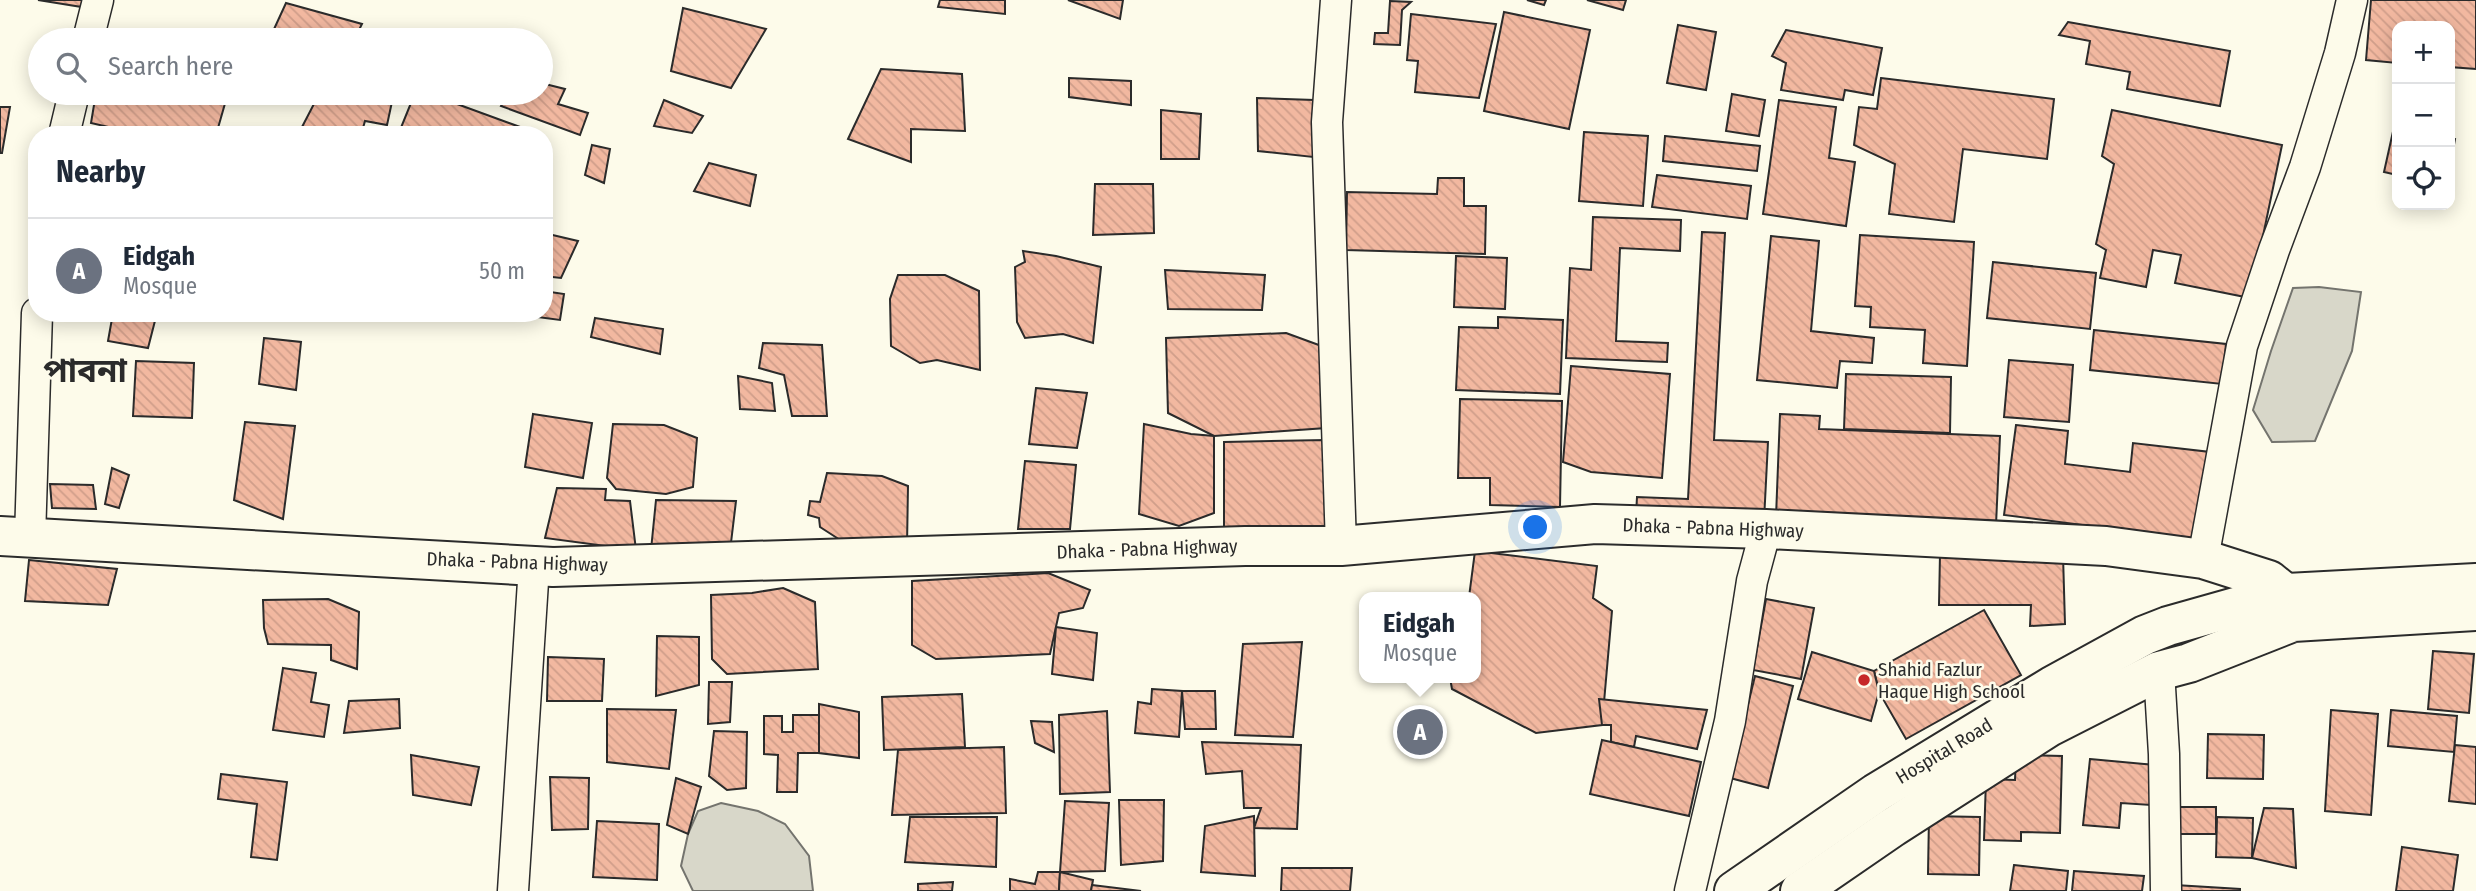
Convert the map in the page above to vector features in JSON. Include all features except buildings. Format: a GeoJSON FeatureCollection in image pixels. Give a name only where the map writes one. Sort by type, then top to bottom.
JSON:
{"type":"FeatureCollection","features":[{"type":"Feature","properties":{"kind":"main road","name":"Dhaka - Pabna Highway"},"geometry":{"type":"LineString","coordinates":[[15,537],[567,567],[1245,545],[1341,545],[1595,524],[1766,529],[2106,545],[2203,559],[2269,580],[2289,607]]}},
{"type":"Feature","properties":{"kind":"main road"},"geometry":{"type":"LineString","coordinates":[[2289,607],[2476,583]]}},
{"type":"Feature","properties":{"kind":"main road"},"geometry":{"type":"LineString","coordinates":[[2289,607],[2476,611]]}},
{"type":"Feature","properties":{"kind":"main road","name":"Hospital Road"},"geometry":{"type":"LineString","coordinates":[[1800,891],[1893,827],[2049,727],[2159,671],[2189,663],[2289,607]]}},
{"type":"Feature","properties":{"kind":"main road","name":"Hospital Road"},"geometry":{"type":"LineString","coordinates":[[1734,891],[1876,793],[2052,686],[2145,635],[2168,626],[2289,607]]}},
{"type":"Feature","properties":{"kind":"street"},"geometry":{"type":"LineString","coordinates":[[91,28],[97,0]]}},
{"type":"Feature","properties":{"kind":"street"},"geometry":{"type":"LineString","coordinates":[[1336,0],[1327,122],[1341,545]]}},
{"type":"Feature","properties":{"kind":"street"},"geometry":{"type":"LineString","coordinates":[[2203,559],[2242,346],[2309,154],[2340,53],[2352,0]]}},
{"type":"Feature","properties":{"kind":"street"},"geometry":{"type":"LineString","coordinates":[[66,126],[71,105]]}},
{"type":"Feature","properties":{"kind":"street"},"geometry":{"type":"LineString","coordinates":[[15,537],[36,322]]}},
{"type":"Feature","properties":{"kind":"street"},"geometry":{"type":"LineString","coordinates":[[1690,891],[1730,721],[1752,581],[1766,529]]}},
{"type":"Feature","properties":{"kind":"street"},"geometry":{"type":"LineString","coordinates":[[513,891],[534,566]]}},
{"type":"Feature","properties":{"kind":"street"},"geometry":{"type":"LineString","coordinates":[[2159,671],[2164,754],[2166,891]]}},
{"type":"Feature","properties":{"kind":"shaded area"},"geometry":{"type":"Polygon","coordinates":[[[2319,287],[2361,292],[2352,351],[2315,441],[2272,442],[2253,410],[2293,288],[2319,287]]]}},
{"type":"Feature","properties":{"kind":"shaded area"},"geometry":{"type":"Polygon","coordinates":[[[721,803],[758,811],[785,824],[809,856],[813,891],[693,891],[681,866],[688,834],[698,811],[721,803]]]}},
{"type":"Feature","properties":{"kind":"place","name":"Shahid Fazlur Haque High School"},"geometry":{"type":"Point","coordinates":[1864,680]}},
{"type":"Feature","properties":{"kind":"place","name":"Eidgah"},"geometry":{"type":"Point","coordinates":[1420,732]}},
{"type":"Feature","properties":{"kind":"district","name":"পাবনা"},"geometry":{"type":"Point","coordinates":[85,371]}}]}
